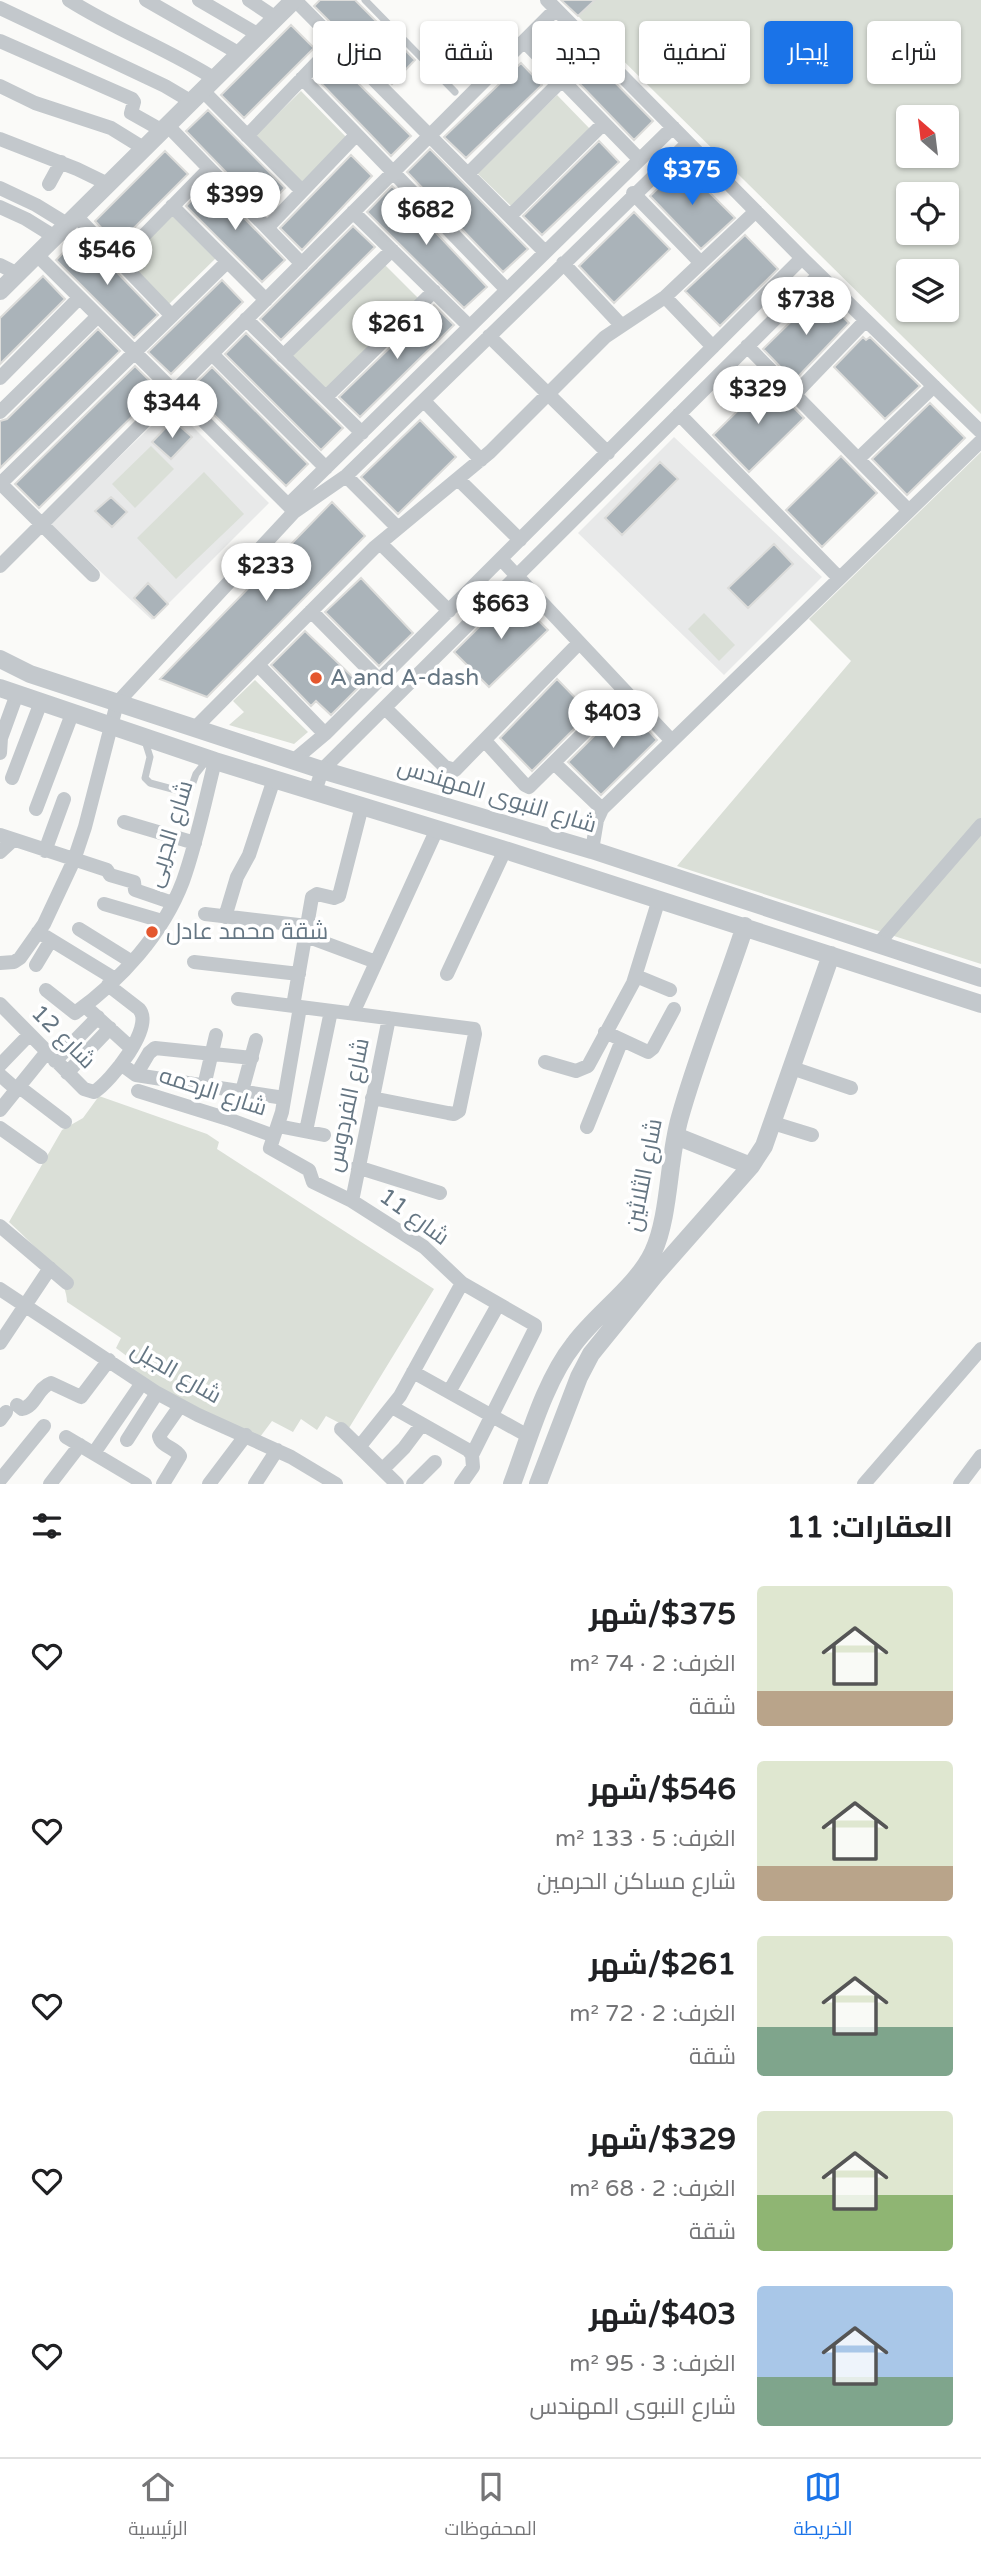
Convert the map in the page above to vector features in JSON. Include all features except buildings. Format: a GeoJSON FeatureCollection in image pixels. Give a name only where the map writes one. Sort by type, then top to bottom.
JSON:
{"type":"FeatureCollection","features":[{"type":"Feature","properties":{"kind":"street"},"geometry":{"type":"LineString","coordinates":[[69,0],[177,56],[203,91],[302,190]]}},
{"type":"Feature","properties":{"kind":"street"},"geometry":{"type":"LineString","coordinates":[[146,0],[240,54]]}},
{"type":"Feature","properties":{"kind":"street"},"geometry":{"type":"LineString","coordinates":[[199,0],[259,36]]}},
{"type":"Feature","properties":{"kind":"street"},"geometry":{"type":"LineString","coordinates":[[249,0],[276,18]]}},
{"type":"Feature","properties":{"kind":"street"},"geometry":{"type":"LineString","coordinates":[[0,291],[295,0],[316,21]]}},
{"type":"Feature","properties":{"kind":"street"},"geometry":{"type":"LineString","coordinates":[[0,566],[524,41],[551,4],[819,275],[981,432]]}},
{"type":"Feature","properties":{"kind":"street"},"geometry":{"type":"LineString","coordinates":[[0,8],[165,86],[203,91]]}},
{"type":"Feature","properties":{"kind":"street"},"geometry":{"type":"LineString","coordinates":[[0,41],[132,99],[131,113],[165,129],[209,169],[302,264]]}},
{"type":"Feature","properties":{"kind":"street"},"geometry":{"type":"LineString","coordinates":[[524,41],[532,49]]}},
{"type":"Feature","properties":{"kind":"street"},"geometry":{"type":"LineString","coordinates":[[247,135],[313,67]]}},
{"type":"Feature","properties":{"kind":"street"},"geometry":{"type":"LineString","coordinates":[[302,78],[506,289]]}},
{"type":"Feature","properties":{"kind":"street"},"geometry":{"type":"LineString","coordinates":[[378,84],[545,252]]}},
{"type":"Feature","properties":{"kind":"street"},"geometry":{"type":"LineString","coordinates":[[468,174],[558,84]]}},
{"type":"Feature","properties":{"kind":"street"},"geometry":{"type":"LineString","coordinates":[[566,84],[639,159]]}},
{"type":"Feature","properties":{"kind":"street"},"geometry":{"type":"LineString","coordinates":[[0,86],[35,103],[111,128],[145,149]]}},
{"type":"Feature","properties":{"kind":"street"},"geometry":{"type":"LineString","coordinates":[[510,216],[604,123]]}},
{"type":"Feature","properties":{"kind":"street"},"geometry":{"type":"LineString","coordinates":[[0,963],[15,962],[20,958],[38,932],[74,860],[117,703],[326,468],[673,127]]}},
{"type":"Feature","properties":{"kind":"street"},"geometry":{"type":"LineString","coordinates":[[267,228],[356,135]]}},
{"type":"Feature","properties":{"kind":"street"},"geometry":{"type":"LineString","coordinates":[[0,139],[61,162],[108,184]]}},
{"type":"Feature","properties":{"kind":"street"},"geometry":{"type":"LineString","coordinates":[[291,509],[346,476],[633,193],[688,143]]}},
{"type":"Feature","properties":{"kind":"street"},"geometry":{"type":"LineString","coordinates":[[50,184],[61,162]]}},
{"type":"Feature","properties":{"kind":"street"},"geometry":{"type":"LineString","coordinates":[[119,261],[209,169]]}},
{"type":"Feature","properties":{"kind":"street"},"geometry":{"type":"LineString","coordinates":[[0,188],[36,205],[119,261],[172,316]]}},
{"type":"Feature","properties":{"kind":"street"},"geometry":{"type":"LineString","coordinates":[[633,193],[701,263]]}},
{"type":"Feature","properties":{"kind":"street"},"geometry":{"type":"LineString","coordinates":[[172,206],[266,300]]}},
{"type":"Feature","properties":{"kind":"street"},"geometry":{"type":"LineString","coordinates":[[0,207],[26,219],[66,226]]}},
{"type":"Feature","properties":{"kind":"street"},"geometry":{"type":"LineString","coordinates":[[195,728],[380,543],[481,460],[605,337],[665,297],[756,211]]}},
{"type":"Feature","properties":{"kind":"street"},"geometry":{"type":"LineString","coordinates":[[353,212],[469,326]]}},
{"type":"Feature","properties":{"kind":"street"},"geometry":{"type":"LineString","coordinates":[[283,356],[392,250]]}},
{"type":"Feature","properties":{"kind":"street"},"geometry":{"type":"LineString","coordinates":[[37,255],[291,509]]}},
{"type":"Feature","properties":{"kind":"street"},"geometry":{"type":"LineString","coordinates":[[294,760],[325,734],[802,258]]}},
{"type":"Feature","properties":{"kind":"street"},"geometry":{"type":"LineString","coordinates":[[93,575],[0,483],[227,262]]}},
{"type":"Feature","properties":{"kind":"street"},"geometry":{"type":"LineString","coordinates":[[563,263],[621,325]]}},
{"type":"Feature","properties":{"kind":"street"},"geometry":{"type":"LineString","coordinates":[[0,265],[18,274]]}},
{"type":"Feature","properties":{"kind":"street"},"geometry":{"type":"LineString","coordinates":[[315,792],[322,770],[819,275]]}},
{"type":"Feature","properties":{"kind":"street"},"geometry":{"type":"LineString","coordinates":[[326,397],[434,291]]}},
{"type":"Feature","properties":{"kind":"street"},"geometry":{"type":"LineString","coordinates":[[665,297],[713,347]]}},
{"type":"Feature","properties":{"kind":"street"},"geometry":{"type":"LineString","coordinates":[[0,378],[79,298]]}},
{"type":"Feature","properties":{"kind":"street"},"geometry":{"type":"LineString","coordinates":[[0,412],[97,317]]}},
{"type":"Feature","properties":{"kind":"street"},"geometry":{"type":"LineString","coordinates":[[246,319],[362,433]]}},
{"type":"Feature","properties":{"kind":"street"},"geometry":{"type":"LineString","coordinates":[[795,394],[866,320]]}},
{"type":"Feature","properties":{"kind":"street"},"geometry":{"type":"LineString","coordinates":[[489,336],[608,453]]}},
{"type":"Feature","properties":{"kind":"street"},"geometry":{"type":"LineString","coordinates":[[747,346],[909,511]]}},
{"type":"Feature","properties":{"kind":"street"},"geometry":{"type":"LineString","coordinates":[[212,354],[326,468]]}},
{"type":"Feature","properties":{"kind":"street"},"geometry":{"type":"LineString","coordinates":[[858,459],[934,386]]}},
{"type":"Feature","properties":{"kind":"street"},"geometry":{"type":"LineString","coordinates":[[424,401],[481,460]]}},
{"type":"Feature","properties":{"kind":"street"},"geometry":{"type":"LineString","coordinates":[[679,414],[839,578]]}},
{"type":"Feature","properties":{"kind":"street"},"geometry":{"type":"LineString","coordinates":[[592,850],[597,820],[602,809],[981,440]]}},
{"type":"Feature","properties":{"kind":"street"},"geometry":{"type":"LineString","coordinates":[[346,476],[398,528]]}},
{"type":"Feature","properties":{"kind":"street"},"geometry":{"type":"LineString","coordinates":[[458,479],[520,540]]}},
{"type":"Feature","properties":{"kind":"street"},"geometry":{"type":"LineString","coordinates":[[380,543],[449,611]]}},
{"type":"Feature","properties":{"kind":"street"},"geometry":{"type":"LineString","coordinates":[[501,559],[671,740]]}},
{"type":"Feature","properties":{"kind":"street"},"geometry":{"type":"LineString","coordinates":[[311,611],[379,680]]}},
{"type":"Feature","properties":{"kind":"street"},"geometry":{"type":"LineString","coordinates":[[385,708],[449,770],[459,767],[579,643]]}},
{"type":"Feature","properties":{"kind":"street","name":"شارع النبوى المهندس"},"geometry":{"type":"LineString","coordinates":[[0,659],[30,674],[322,770],[592,850],[981,978]]}},
{"type":"Feature","properties":{"kind":"street"},"geometry":{"type":"LineString","coordinates":[[258,665],[325,734]]}},
{"type":"Feature","properties":{"kind":"street"},"geometry":{"type":"LineString","coordinates":[[0,688],[212,760],[505,850],[981,1004]]}},
{"type":"Feature","properties":{"kind":"street"},"geometry":{"type":"LineString","coordinates":[[485,741],[527,786],[532,786],[625,691]]}},
{"type":"Feature","properties":{"kind":"street"},"geometry":{"type":"LineString","coordinates":[[0,753],[1,738],[18,694]]}},
{"type":"Feature","properties":{"kind":"street"},"geometry":{"type":"LineString","coordinates":[[12,778],[41,702]]}},
{"type":"Feature","properties":{"kind":"street"},"geometry":{"type":"LineString","coordinates":[[36,809],[72,713]]}},
{"type":"Feature","properties":{"kind":"street","name":"شارع الجربى"},"geometry":{"type":"LineString","coordinates":[[85,1006],[132,962],[173,903],[195,842],[212,760]]}},
{"type":"Feature","properties":{"kind":"street"},"geometry":{"type":"LineString","coordinates":[[554,763],[602,809]]}},
{"type":"Feature","properties":{"kind":"street"},"geometry":{"type":"LineString","coordinates":[[225,917],[274,779]]}},
{"type":"Feature","properties":{"kind":"street"},"geometry":{"type":"LineString","coordinates":[[45,851],[64,799]]}},
{"type":"Feature","properties":{"kind":"street"},"geometry":{"type":"LineString","coordinates":[[324,1135],[306,1131],[273,1139],[284,1098],[299,974],[313,895],[334,898],[339,895],[362,806]]}},
{"type":"Feature","properties":{"kind":"street"},"geometry":{"type":"LineString","coordinates":[[124,822],[195,842]]}},
{"type":"Feature","properties":{"kind":"street"},"geometry":{"type":"LineString","coordinates":[[878,944],[981,825]]}},
{"type":"Feature","properties":{"kind":"street"},"geometry":{"type":"LineString","coordinates":[[353,1013],[437,829]]}},
{"type":"Feature","properties":{"kind":"street"},"geometry":{"type":"LineString","coordinates":[[0,852],[6,837],[107,870],[110,875],[134,882],[135,890],[173,903]]}},
{"type":"Feature","properties":{"kind":"street"},"geometry":{"type":"LineString","coordinates":[[447,974],[505,850]]}},
{"type":"Feature","properties":{"kind":"street"},"geometry":{"type":"LineString","coordinates":[[545,1062],[576,1071],[585,1069],[636,976],[659,899]]}},
{"type":"Feature","properties":{"kind":"street","name":"شارع الثلاثين"},"geometry":{"type":"LineString","coordinates":[[538,1484],[584,1365],[650,1271],[676,1136],[741,925],[743,901]]}},
{"type":"Feature","properties":{"kind":"street"},"geometry":{"type":"LineString","coordinates":[[104,904],[162,922]]}},
{"type":"Feature","properties":{"kind":"street"},"geometry":{"type":"LineString","coordinates":[[205,914],[306,931],[376,962]]}},
{"type":"Feature","properties":{"kind":"street"},"geometry":{"type":"LineString","coordinates":[[79,929],[132,962]]}},
{"type":"Feature","properties":{"kind":"street"},"geometry":{"type":"LineString","coordinates":[[38,932],[111,982],[142,1012],[144,1021],[121,1064],[136,1075],[284,1098]]}},
{"type":"Feature","properties":{"kind":"street"},"geometry":{"type":"LineString","coordinates":[[36,965],[51,940]]}},
{"type":"Feature","properties":{"kind":"street","name":"شارع الثلاثين"},"geometry":{"type":"LineString","coordinates":[[512,1484],[553,1378],[572,1345],[650,1271],[751,1166],[764,1146],[831,955]]}},
{"type":"Feature","properties":{"kind":"street"},"geometry":{"type":"LineString","coordinates":[[194,962],[299,974]]}},
{"type":"Feature","properties":{"kind":"street"},"geometry":{"type":"LineString","coordinates":[[636,976],[670,990]]}},
{"type":"Feature","properties":{"kind":"street"},"geometry":{"type":"LineString","coordinates":[[46,990],[73,1013],[85,1006],[131,1048]]}},
{"type":"Feature","properties":{"kind":"street"},"geometry":{"type":"LineString","coordinates":[[238,999],[474,1029],[459,1111],[454,1114],[372,1098]]}},
{"type":"Feature","properties":{"kind":"street","name":"شارع 12"},"geometry":{"type":"LineString","coordinates":[[0,1004],[84,1089],[99,1089],[121,1064]]}},
{"type":"Feature","properties":{"kind":"street"},"geometry":{"type":"LineString","coordinates":[[605,1032],[644,1051],[651,1050],[674,1009]]}},
{"type":"Feature","properties":{"kind":"street"},"geometry":{"type":"LineString","coordinates":[[306,1131],[331,1011]]}},
{"type":"Feature","properties":{"kind":"street"},"geometry":{"type":"LineString","coordinates":[[0,1110],[17,1088],[50,1057],[99,1017]]}},
{"type":"Feature","properties":{"kind":"street","name":"شارع الفردوس"},"geometry":{"type":"LineString","coordinates":[[352,1202],[389,1018]]}},
{"type":"Feature","properties":{"kind":"street"},"geometry":{"type":"LineString","coordinates":[[67,1073],[110,1028]]}},
{"type":"Feature","properties":{"kind":"street"},"geometry":{"type":"LineString","coordinates":[[0,1065],[29,1035]]}},
{"type":"Feature","properties":{"kind":"street"},"geometry":{"type":"LineString","coordinates":[[204,1086],[216,1035]]}},
{"type":"Feature","properties":{"kind":"street"},"geometry":{"type":"LineString","coordinates":[[242,1091],[257,1040]]}},
{"type":"Feature","properties":{"kind":"street"},"geometry":{"type":"LineString","coordinates":[[587,1127],[622,1040]]}},
{"type":"Feature","properties":{"kind":"street"},"geometry":{"type":"LineString","coordinates":[[0,1041],[12,1052]]}},
{"type":"Feature","properties":{"kind":"street"},"geometry":{"type":"LineString","coordinates":[[136,1075],[155,1048],[251,1058]]}},
{"type":"Feature","properties":{"kind":"street"},"geometry":{"type":"LineString","coordinates":[[792,1068],[851,1088]]}},
{"type":"Feature","properties":{"kind":"street"},"geometry":{"type":"LineString","coordinates":[[0,1075],[65,1122]]}},
{"type":"Feature","properties":{"kind":"street","name":"شارع الرحمه"},"geometry":{"type":"LineString","coordinates":[[138,1091],[228,1119],[273,1139]]}},
{"type":"Feature","properties":{"kind":"street"},"geometry":{"type":"LineString","coordinates":[[772,1123],[812,1135]]}},
{"type":"Feature","properties":{"kind":"street"},"geometry":{"type":"LineString","coordinates":[[0,1128],[41,1157]]}},
{"type":"Feature","properties":{"kind":"street"},"geometry":{"type":"LineString","coordinates":[[676,1136],[751,1166]]}},
{"type":"Feature","properties":{"kind":"street","name":"شارع 11"},"geometry":{"type":"LineString","coordinates":[[273,1139],[309,1170],[313,1182],[352,1202],[424,1247],[462,1283],[534,1323],[535,1329],[492,1415]]}},
{"type":"Feature","properties":{"kind":"street"},"geometry":{"type":"LineString","coordinates":[[357,1167],[440,1193]]}},
{"type":"Feature","properties":{"kind":"street"},"geometry":{"type":"LineString","coordinates":[[0,1226],[67,1283]]}},
{"type":"Feature","properties":{"kind":"street"},"geometry":{"type":"LineString","coordinates":[[17,1346],[1,1338],[50,1268]]}},
{"type":"Feature","properties":{"kind":"street"},"geometry":{"type":"LineString","coordinates":[[360,1446],[392,1407],[462,1283]]}},
{"type":"Feature","properties":{"kind":"street","name":"شارع الجبل"},"geometry":{"type":"LineString","coordinates":[[0,1289],[157,1393],[277,1450],[316,1479],[336,1484]]}},
{"type":"Feature","properties":{"kind":"street"},"geometry":{"type":"LineString","coordinates":[[449,1392],[498,1305]]}},
{"type":"Feature","properties":{"kind":"street"},"geometry":{"type":"LineString","coordinates":[[864,1484],[981,1349]]}},
{"type":"Feature","properties":{"kind":"street"},"geometry":{"type":"LineString","coordinates":[[8,1413],[31,1405],[43,1387],[51,1383],[81,1396],[109,1360]]}},
{"type":"Feature","properties":{"kind":"street"},"geometry":{"type":"LineString","coordinates":[[413,1372],[530,1437]]}},
{"type":"Feature","properties":{"kind":"street"},"geometry":{"type":"LineString","coordinates":[[94,1453],[142,1383]]}},
{"type":"Feature","properties":{"kind":"street"},"geometry":{"type":"LineString","coordinates":[[127,1440],[157,1393]]}},
{"type":"Feature","properties":{"kind":"street"},"geometry":{"type":"LineString","coordinates":[[163,1484],[180,1456],[178,1452],[161,1443],[159,1436],[180,1406]]}},
{"type":"Feature","properties":{"kind":"street"},"geometry":{"type":"LineString","coordinates":[[392,1407],[467,1451],[473,1467],[461,1484]]}},
{"type":"Feature","properties":{"kind":"street"},"geometry":{"type":"LineString","coordinates":[[467,1451],[492,1415]]}},
{"type":"Feature","properties":{"kind":"street"},"geometry":{"type":"LineString","coordinates":[[383,1469],[404,1448],[422,1424]]}},
{"type":"Feature","properties":{"kind":"street"},"geometry":{"type":"LineString","coordinates":[[5,1484],[0,1480],[44,1426]]}},
{"type":"Feature","properties":{"kind":"street"},"geometry":{"type":"LineString","coordinates":[[341,1429],[397,1484]]}},
{"type":"Feature","properties":{"kind":"street"},"geometry":{"type":"LineString","coordinates":[[209,1484],[246,1435]]}},
{"type":"Feature","properties":{"kind":"street"},"geometry":{"type":"LineString","coordinates":[[66,1437],[145,1484]]}},
{"type":"Feature","properties":{"kind":"street"},"geometry":{"type":"LineString","coordinates":[[50,1484],[80,1446]]}},
{"type":"Feature","properties":{"kind":"street"},"geometry":{"type":"LineString","coordinates":[[255,1484],[277,1450]]}},
{"type":"Feature","properties":{"kind":"street"},"geometry":{"type":"LineString","coordinates":[[960,1484],[981,1456]]}},
{"type":"Feature","properties":{"kind":"street"},"geometry":{"type":"LineString","coordinates":[[413,1484],[435,1462]]}},
{"type":"Feature","properties":{"kind":"lane"},"geometry":{"type":"LineString","coordinates":[[365,0],[455,92]]}},
{"type":"Feature","properties":{"kind":"lane"},"geometry":{"type":"LineString","coordinates":[[140,735],[150,757],[145,778],[150,783],[187,793],[199,768],[212,760]]}},
{"type":"Feature","properties":{"kind":"shaded area"},"geometry":{"type":"Polygon","coordinates":[[[595,0],[981,0],[981,414],[647,84],[750,84],[750,21],[639,21],[639,76],[625,62],[625,21],[583,21],[578,16],[595,0]]]}},
{"type":"Feature","properties":{"kind":"shaded area"},"geometry":{"type":"Polygon","coordinates":[[[301,91],[348,139],[302,183],[256,135],[301,91]]]}},
{"type":"Feature","properties":{"kind":"shaded area"},"geometry":{"type":"Polygon","coordinates":[[[557,95],[590,129],[511,206],[477,173],[557,95]]]}},
{"type":"Feature","properties":{"kind":"shaded area"},"geometry":{"type":"Polygon","coordinates":[[[171,212],[217,257],[165,308],[120,263],[171,212]]]}},
{"type":"Feature","properties":{"kind":"shaded area"},"geometry":{"type":"Polygon","coordinates":[[[384,264],[418,298],[324,392],[290,358],[384,264]]]}},
{"type":"Feature","properties":{"kind":"shaded area"},"geometry":{"type":"Polygon","coordinates":[[[172,406],[269,503],[152,620],[50,524],[172,406]]]}},
{"type":"Feature","properties":{"kind":"shaded area"},"geometry":{"type":"Polygon","coordinates":[[[674,437],[822,577],[724,675],[578,533],[674,437]]]}},
{"type":"Feature","properties":{"kind":"shaded area"},"geometry":{"type":"Polygon","coordinates":[[[151,446],[174,469],[135,508],[112,484],[151,446]]]}},
{"type":"Feature","properties":{"kind":"shaded area"},"geometry":{"type":"Polygon","coordinates":[[[981,452],[981,964],[677,866],[851,661],[809,619],[981,452]]]}},
{"type":"Feature","properties":{"kind":"shaded area"},"geometry":{"type":"Polygon","coordinates":[[[204,472],[244,514],[176,579],[137,538],[204,472]]]}},
{"type":"Feature","properties":{"kind":"shaded area"},"geometry":{"type":"Polygon","coordinates":[[[704,613],[735,645],[719,661],[688,629],[704,613]]]}},
{"type":"Feature","properties":{"kind":"shaded area"},"geometry":{"type":"Polygon","coordinates":[[[255,680],[308,732],[294,744],[229,725],[244,712],[233,701],[255,680]]]}},
{"type":"Feature","properties":{"kind":"shaded area"},"geometry":{"type":"Polygon","coordinates":[[[99,1096],[207,1134],[219,1142],[217,1149],[434,1289],[349,1428],[326,1416],[317,1430],[301,1419],[293,1432],[272,1421],[257,1441],[129,1373],[136,1363],[116,1348],[121,1338],[67,1302],[61,1280],[54,1269],[9,1222],[62,1130],[83,1118],[99,1096]]]}},
{"type":"Feature","properties":{"kind":"place","name":"A and A-dash"},"geometry":{"type":"Point","coordinates":[316,678]}},
{"type":"Feature","properties":{"kind":"place","name":"شقة محمد عادل"},"geometry":{"type":"Point","coordinates":[152,932]}}]}
